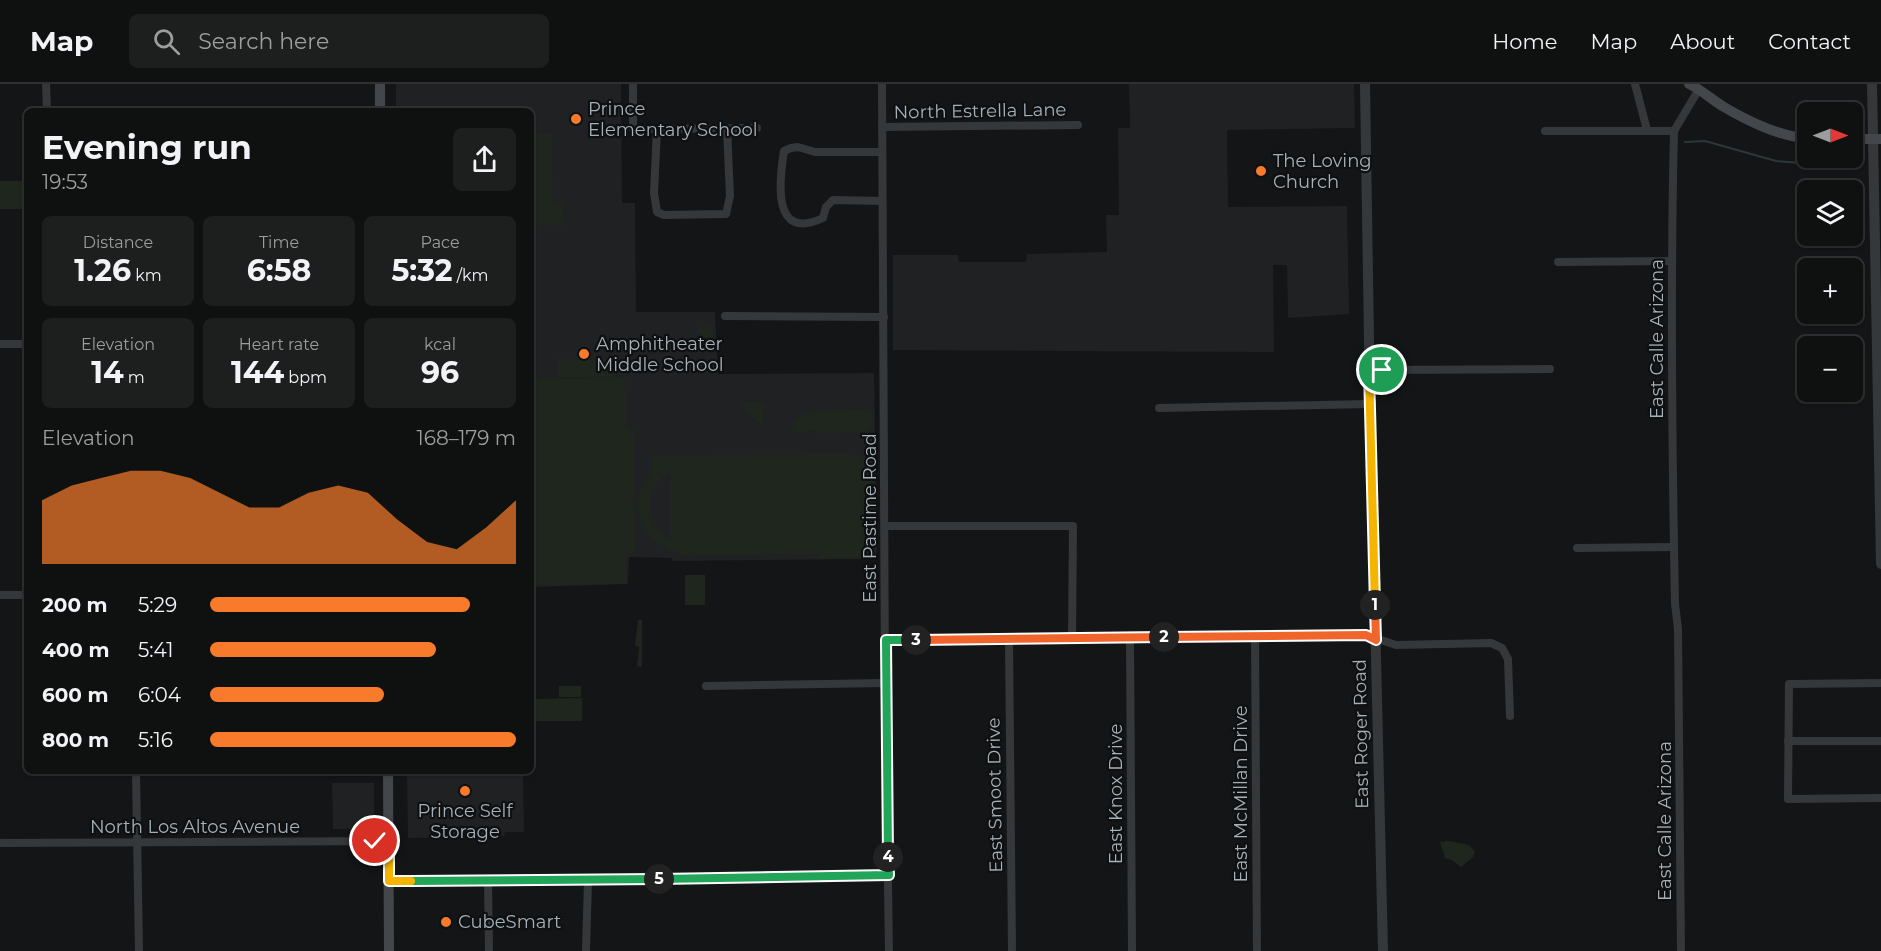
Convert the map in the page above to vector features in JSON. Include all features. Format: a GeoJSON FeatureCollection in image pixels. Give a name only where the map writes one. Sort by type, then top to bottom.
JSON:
{"type":"FeatureCollection","features":[{"type":"Feature","properties":{"kind":"main road"},"geometry":{"type":"LineString","coordinates":[[380,84],[380,108]]}},
{"type":"Feature","properties":{"kind":"main road"},"geometry":{"type":"LineString","coordinates":[[1689,84],[1698,86],[1724,107],[1755,123],[1797,137]]}},
{"type":"Feature","properties":{"kind":"main road"},"geometry":{"type":"LineString","coordinates":[[388,774],[389,951]]}},
{"type":"Feature","properties":{"kind":"street"},"geometry":{"type":"LineString","coordinates":[[46,84],[47,108]]}},
{"type":"Feature","properties":{"kind":"street"},"geometry":{"type":"LineString","coordinates":[[633,84],[633,129],[757,128]]}},
{"type":"Feature","properties":{"kind":"street","name":"East Pastime Road"},"geometry":{"type":"LineString","coordinates":[[882,84],[885,683],[890,951]]}},
{"type":"Feature","properties":{"kind":"street","name":"East Roger Road"},"geometry":{"type":"LineString","coordinates":[[1365,84],[1369,370],[1383,951]]}},
{"type":"Feature","properties":{"kind":"street"},"geometry":{"type":"LineString","coordinates":[[1635,84],[1647,130]]}},
{"type":"Feature","properties":{"kind":"street"},"geometry":{"type":"LineString","coordinates":[[1872,84],[1877,139],[1881,564]]}},
{"type":"Feature","properties":{"kind":"street"},"geometry":{"type":"LineString","coordinates":[[1545,131],[1674,131],[1698,86]]}},
{"type":"Feature","properties":{"kind":"street","name":"North Estrella Lane"},"geometry":{"type":"LineString","coordinates":[[882,128],[1078,125]]}},
{"type":"Feature","properties":{"kind":"street"},"geometry":{"type":"LineString","coordinates":[[657,129],[654,193],[657,212],[664,215],[726,214],[730,196],[727,129]]}},
{"type":"Feature","properties":{"kind":"street","name":"East Calle Arizona"},"geometry":{"type":"LineString","coordinates":[[1674,131],[1671,261],[1681,951]]}},
{"type":"Feature","properties":{"kind":"street"},"geometry":{"type":"LineString","coordinates":[[882,152],[815,152],[798,147],[791,148],[784,151],[780,176],[783,213],[790,221],[814,223],[823,218],[826,207],[833,200],[882,201]]}},
{"type":"Feature","properties":{"kind":"street"},"geometry":{"type":"LineString","coordinates":[[1558,262],[1671,261]]}},
{"type":"Feature","properties":{"kind":"street"},"geometry":{"type":"LineString","coordinates":[[725,316],[884,317]]}},
{"type":"Feature","properties":{"kind":"street"},"geometry":{"type":"LineString","coordinates":[[0,344],[24,344]]}},
{"type":"Feature","properties":{"kind":"street"},"geometry":{"type":"LineString","coordinates":[[1369,370],[1550,369]]}},
{"type":"Feature","properties":{"kind":"street"},"geometry":{"type":"LineString","coordinates":[[1159,408],[1370,404]]}},
{"type":"Feature","properties":{"kind":"street"},"geometry":{"type":"LineString","coordinates":[[885,526],[1072,526],[1072,638]]}},
{"type":"Feature","properties":{"kind":"street"},"geometry":{"type":"LineString","coordinates":[[1577,548],[1674,547]]}},
{"type":"Feature","properties":{"kind":"street"},"geometry":{"type":"LineString","coordinates":[[0,595],[24,595]]}},
{"type":"Feature","properties":{"kind":"street"},"geometry":{"type":"LineString","coordinates":[[886,640],[1366,635],[1396,645],[1491,644],[1498,645],[1508,659],[1510,717]]}},
{"type":"Feature","properties":{"kind":"street","name":"East McMillan Drive"},"geometry":{"type":"LineString","coordinates":[[1255,636],[1257,951]]}},
{"type":"Feature","properties":{"kind":"street","name":"East Knox Drive"},"geometry":{"type":"LineString","coordinates":[[1130,638],[1132,951]]}},
{"type":"Feature","properties":{"kind":"street","name":"East Smoot Drive"},"geometry":{"type":"LineString","coordinates":[[1009,639],[1012,951]]}},
{"type":"Feature","properties":{"kind":"street"},"geometry":{"type":"LineString","coordinates":[[706,686],[885,683]]}},
{"type":"Feature","properties":{"kind":"street"},"geometry":{"type":"LineString","coordinates":[[1881,683],[1789,684],[1788,799],[1881,798]]}},
{"type":"Feature","properties":{"kind":"street"},"geometry":{"type":"LineString","coordinates":[[1788,741],[1881,741]]}},
{"type":"Feature","properties":{"kind":"street"},"geometry":{"type":"LineString","coordinates":[[136,774],[139,951]]}},
{"type":"Feature","properties":{"kind":"street","name":"North Los Altos Avenue"},"geometry":{"type":"LineString","coordinates":[[0,843],[389,841]]}},
{"type":"Feature","properties":{"kind":"street"},"geometry":{"type":"LineString","coordinates":[[389,881],[889,875]]}},
{"type":"Feature","properties":{"kind":"street"},"geometry":{"type":"LineString","coordinates":[[488,880],[489,951]]}},
{"type":"Feature","properties":{"kind":"street"},"geometry":{"type":"LineString","coordinates":[[586,951],[588,880]]}},
{"type":"Feature","properties":{"kind":"shaded area","name":"Amphitheater Middle School"},"geometry":{"type":"Polygon","coordinates":[[[396,84],[621,84],[622,203],[635,203],[636,312],[715,312],[718,374],[874,373],[877,559],[672,561],[672,558],[629,557],[628,584],[534,587],[534,108],[396,108],[396,84]]]}},
{"type":"Feature","properties":{"kind":"shaded area"},"geometry":{"type":"Polygon","coordinates":[[[1129,84],[1354,84],[1355,128],[1227,130],[1228,207],[1347,206],[1349,314],[1288,318],[1287,265],[1273,265],[1274,352],[893,350],[893,255],[958,255],[959,262],[1026,262],[1027,254],[1107,252],[1106,215],[1119,215],[1118,128],[1130,128],[1129,84]]]}},
{"type":"Feature","properties":{"kind":"shaded area"},"geometry":{"type":"Polygon","coordinates":[[[534,134],[552,134],[553,203],[563,203],[564,225],[534,225],[534,134]]]}},
{"type":"Feature","properties":{"kind":"shaded area"},"geometry":{"type":"Polygon","coordinates":[[[0,181],[23,181],[24,209],[0,209],[0,181]]]}},
{"type":"Feature","properties":{"kind":"shaded area"},"geometry":{"type":"Polygon","coordinates":[[[710,323],[714,352],[706,354],[697,329],[710,323]]]}},
{"type":"Feature","properties":{"kind":"shaded area"},"geometry":{"type":"Polygon","coordinates":[[[558,359],[616,359],[616,377],[558,377],[558,359]]]}},
{"type":"Feature","properties":{"kind":"shaded area"},"geometry":{"type":"Polygon","coordinates":[[[625,378],[626,429],[634,430],[635,553],[626,554],[626,584],[534,585],[534,379],[625,378]]]}},
{"type":"Feature","properties":{"kind":"shaded area"},"geometry":{"type":"Polygon","coordinates":[[[739,402],[762,402],[765,407],[761,415],[764,426],[747,414],[739,402]]]}},
{"type":"Feature","properties":{"kind":"shaded area"},"geometry":{"type":"Polygon","coordinates":[[[865,410],[872,412],[872,427],[868,432],[795,433],[791,428],[798,417],[811,411],[814,414],[818,411],[865,410]]]}},
{"type":"Feature","properties":{"kind":"shaded area"},"geometry":{"type":"Polygon","coordinates":[[[848,454],[864,456],[872,467],[873,558],[819,559],[819,554],[687,555],[666,548],[650,536],[643,528],[639,518],[639,496],[650,473],[651,456],[848,454]],[[671,472],[655,487],[650,506],[651,516],[656,525],[671,540],[671,472]]]}},
{"type":"Feature","properties":{"kind":"shaded area"},"geometry":{"type":"Polygon","coordinates":[[[685,575],[705,575],[705,605],[685,605],[685,575]]]}},
{"type":"Feature","properties":{"kind":"shaded area"},"geometry":{"type":"Polygon","coordinates":[[[638,620],[642,620],[642,667],[637,666],[639,647],[635,646],[638,620]]]}},
{"type":"Feature","properties":{"kind":"shaded area"},"geometry":{"type":"Polygon","coordinates":[[[559,686],[581,686],[581,697],[559,697],[559,686]]]}},
{"type":"Feature","properties":{"kind":"shaded area"},"geometry":{"type":"Polygon","coordinates":[[[582,698],[582,721],[536,721],[536,699],[582,698]]]}},
{"type":"Feature","properties":{"kind":"shaded area","name":"Prince Self Storage"},"geometry":{"type":"Polygon","coordinates":[[[407,774],[523,774],[524,832],[505,832],[504,836],[408,838],[407,774]]]}},
{"type":"Feature","properties":{"kind":"shaded area"},"geometry":{"type":"Polygon","coordinates":[[[332,783],[374,783],[374,829],[333,829],[332,783]]]}},
{"type":"Feature","properties":{"kind":"shaded area"},"geometry":{"type":"Polygon","coordinates":[[[1449,841],[1469,845],[1475,852],[1473,857],[1461,867],[1445,858],[1440,842],[1449,841]]]}},
{"type":"Feature","properties":{"kind":"waterway"},"geometry":{"type":"LineString","coordinates":[[1685,142],[1705,141],[1776,161],[1797,163]]}},
{"type":"Feature","properties":{"kind":"place","name":"Prince Elementary School"},"geometry":{"type":"Point","coordinates":[576,119]}},
{"type":"Feature","properties":{"kind":"place","name":"The Loving Church"},"geometry":{"type":"Point","coordinates":[1261,171]}},
{"type":"Feature","properties":{"kind":"place","name":"Amphitheater Middle School"},"geometry":{"type":"Point","coordinates":[584,354]}},
{"type":"Feature","properties":{"kind":"place","name":"Prince Self Storage"},"geometry":{"type":"Point","coordinates":[465,791]}},
{"type":"Feature","properties":{"kind":"place","name":"CubeSmart"},"geometry":{"type":"Point","coordinates":[446,922]}},
{"type":"Feature","properties":{"kind":"route"},"geometry":{"type":"LineString","coordinates":[[375,841],[389,841],[389,881],[889,875],[886,785],[886,640],[1366,635],[1376,640],[1369,370],[1382,370]]}}]}
